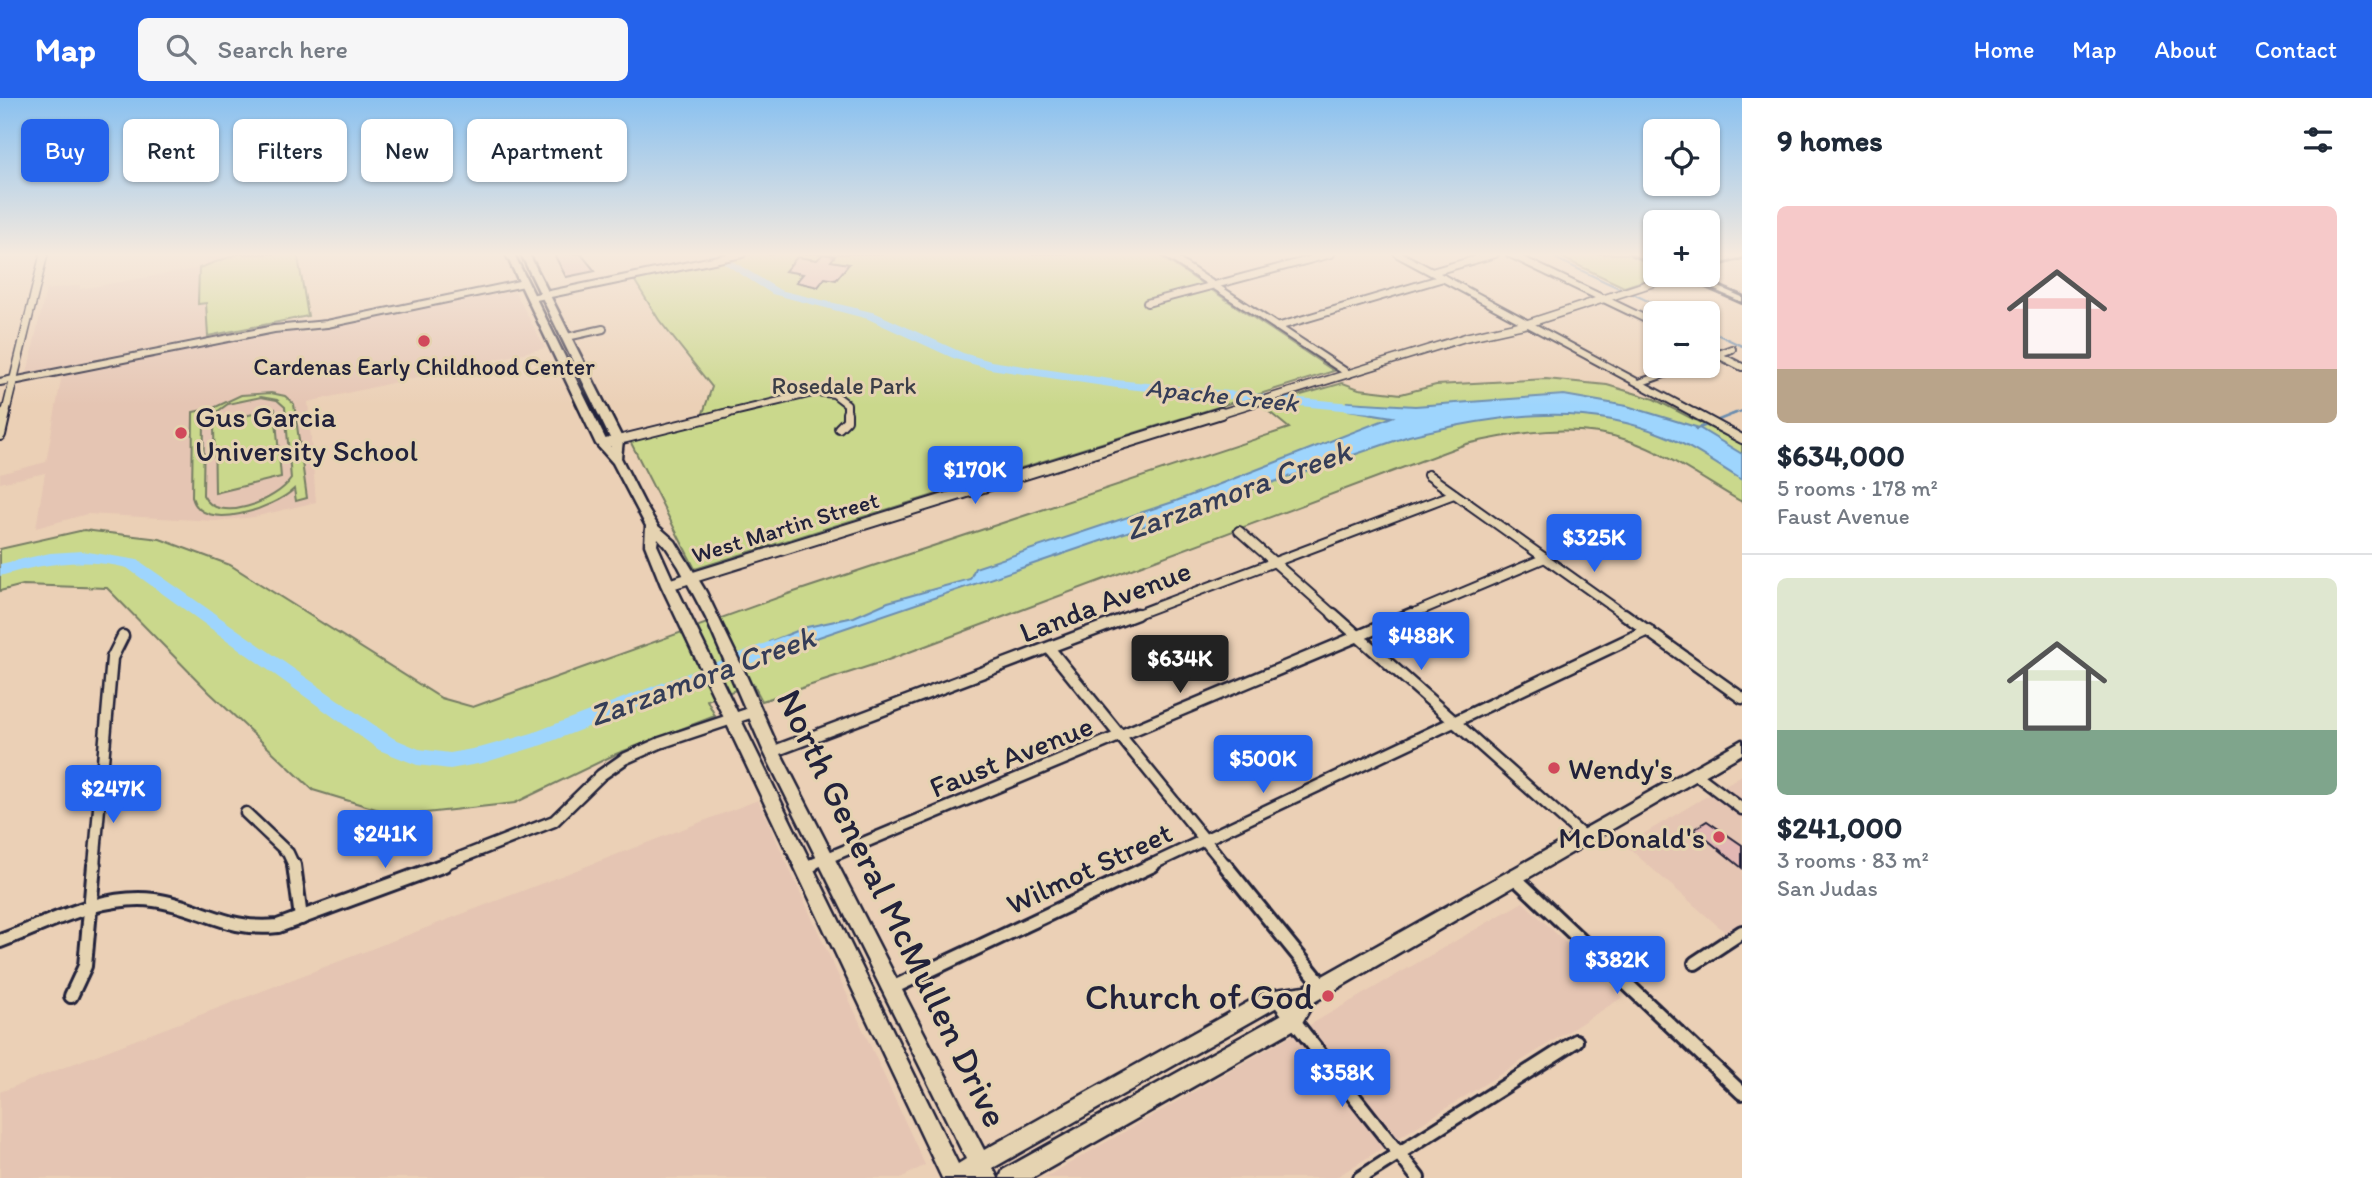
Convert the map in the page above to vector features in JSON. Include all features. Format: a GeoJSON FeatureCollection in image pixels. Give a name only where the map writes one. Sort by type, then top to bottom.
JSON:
{"type":"FeatureCollection","features":[{"type":"Feature","properties":{"kind":"main road","name":"North General McMullen Drive"},"geometry":{"type":"LineString","coordinates":[[534,304],[602,444],[617,456],[652,526],[670,541],[690,579],[745,689],[772,752],[984,1171]]}},
{"type":"Feature","properties":{"kind":"main road","name":"North General McMullen Drive"},"geometry":{"type":"LineString","coordinates":[[550,304],[617,440],[617,456]]}},
{"type":"Feature","properties":{"kind":"main road"},"geometry":{"type":"LineString","coordinates":[[551,338],[559,339],[583,387],[597,397]]}},
{"type":"Feature","properties":{"kind":"main road","name":"North General McMullen Drive"},"geometry":{"type":"LineString","coordinates":[[652,526],[651,545],[668,585],[954,1178]]}},
{"type":"Feature","properties":{"kind":"main road"},"geometry":{"type":"LineString","coordinates":[[954,1178],[984,1171],[1275,998],[1315,990],[1742,746]]}},
{"type":"Feature","properties":{"kind":"main road"},"geometry":{"type":"LineString","coordinates":[[1011,1178],[1293,1019],[1315,990]]}},
{"type":"Feature","properties":{"kind":"street"},"geometry":{"type":"LineString","coordinates":[[0,435],[32,304]]}},
{"type":"Feature","properties":{"kind":"street"},"geometry":{"type":"LineString","coordinates":[[0,382],[274,328],[327,324],[421,304]]}},
{"type":"Feature","properties":{"kind":"street"},"geometry":{"type":"LineString","coordinates":[[1243,304],[1349,374]]}},
{"type":"Feature","properties":{"kind":"street"},"geometry":{"type":"LineString","coordinates":[[1277,327],[1354,304]]}},
{"type":"Feature","properties":{"kind":"street"},"geometry":{"type":"LineString","coordinates":[[1491,304],[1742,439]]}},
{"type":"Feature","properties":{"kind":"street","name":"West Martin Street"},"geometry":{"type":"LineString","coordinates":[[668,585],[1467,337],[1526,324],[1586,304]]}},
{"type":"Feature","properties":{"kind":"street"},"geometry":{"type":"LineString","coordinates":[[1614,304],[1643,318]]}},
{"type":"Feature","properties":{"kind":"street"},"geometry":{"type":"LineString","coordinates":[[567,337],[603,329]]}},
{"type":"Feature","properties":{"kind":"street"},"geometry":{"type":"LineString","coordinates":[[1720,354],[1732,349]]}},
{"type":"Feature","properties":{"kind":"street"},"geometry":{"type":"LineString","coordinates":[[1720,356],[1742,367]]}},
{"type":"Feature","properties":{"kind":"street"},"geometry":{"type":"LineString","coordinates":[[1639,383],[1653,378]]}},
{"type":"Feature","properties":{"kind":"street"},"geometry":{"type":"LineString","coordinates":[[602,444],[817,392],[835,394],[847,404],[848,420],[839,428]]}},
{"type":"Feature","properties":{"kind":"street"},"geometry":{"type":"LineString","coordinates":[[1428,475],[1742,698]]}},
{"type":"Feature","properties":{"kind":"street","name":"Landa Avenue"},"geometry":{"type":"LineString","coordinates":[[772,752],[1454,494]]}},
{"type":"Feature","properties":{"kind":"street"},"geometry":{"type":"LineString","coordinates":[[1239,531],[1583,836]]}},
{"type":"Feature","properties":{"kind":"street","name":"Faust Avenue"},"geometry":{"type":"LineString","coordinates":[[804,868],[1545,558]]}},
{"type":"Feature","properties":{"kind":"street","name":"Wilmot Street"},"geometry":{"type":"LineString","coordinates":[[892,988],[1648,630]]}},
{"type":"Feature","properties":{"kind":"street"},"geometry":{"type":"LineString","coordinates":[[71,996],[85,965],[111,658],[123,636]]}},
{"type":"Feature","properties":{"kind":"street"},"geometry":{"type":"LineString","coordinates":[[1049,648],[1204,841],[1315,990]]}},
{"type":"Feature","properties":{"kind":"street"},"geometry":{"type":"LineString","coordinates":[[0,941],[123,900],[147,898],[253,929],[267,929],[542,828],[567,815],[598,777],[620,761],[753,712]]}},
{"type":"Feature","properties":{"kind":"street"},"geometry":{"type":"LineString","coordinates":[[1694,773],[1742,809]]}},
{"type":"Feature","properties":{"kind":"street"},"geometry":{"type":"LineString","coordinates":[[246,813],[288,853],[294,865],[301,918]]}},
{"type":"Feature","properties":{"kind":"street"},"geometry":{"type":"LineString","coordinates":[[1513,876],[1742,1093]]}},
{"type":"Feature","properties":{"kind":"street"},"geometry":{"type":"LineString","coordinates":[[1695,963],[1742,932]]}},
{"type":"Feature","properties":{"kind":"street"},"geometry":{"type":"LineString","coordinates":[[1275,998],[1418,1178]]}},
{"type":"Feature","properties":{"kind":"street"},"geometry":{"type":"LineString","coordinates":[[1360,1178],[1576,1041]]}},
{"type":"Feature","properties":{"kind":"shaded area"},"geometry":{"type":"Polygon","coordinates":[[[43,304],[306,304],[308,316],[27,373],[43,304]]]}},
{"type":"Feature","properties":{"kind":"shaded area","name":"Gus Garcia University School"},"geometry":{"type":"Polygon","coordinates":[[[444,304],[522,304],[545,348],[308,402],[316,502],[254,517],[215,521],[87,514],[36,528],[45,473],[0,483],[0,474],[46,462],[62,374],[246,337],[246,340],[291,331],[306,333],[444,304]]]}},
{"type":"Feature","properties":{"kind":"shaded area"},"geometry":{"type":"Polygon","coordinates":[[[1742,775],[1742,923],[1726,933],[1625,845],[1742,775]]]}},
{"type":"Feature","properties":{"kind":"shaded area"},"geometry":{"type":"Polygon","coordinates":[[[758,800],[925,1165],[901,1178],[0,1178],[0,1092],[758,800]]]}},
{"type":"Feature","properties":{"kind":"shaded area"},"geometry":{"type":"Polygon","coordinates":[[[1523,902],[1623,997],[1335,1178],[1044,1178],[1523,902]]]}},
{"type":"Feature","properties":{"kind":"green space"},"geometry":{"type":"Polygon","coordinates":[[[206,304],[306,304],[308,316],[208,336],[206,304]]]}},
{"type":"Feature","properties":{"kind":"green space","name":"Rosedale Park"},"geometry":{"type":"Polygon","coordinates":[[[649,304],[1233,304],[1334,371],[695,569],[627,435],[702,416],[712,387],[649,304]]]}},
{"type":"Feature","properties":{"kind":"green space"},"geometry":{"type":"Polygon","coordinates":[[[1546,379],[1607,385],[1654,399],[1742,444],[1742,502],[1657,452],[1607,435],[1546,431],[1466,444],[888,660],[762,701],[753,684],[707,700],[715,716],[616,754],[515,803],[399,816],[313,790],[210,693],[107,588],[23,585],[0,591],[0,549],[84,530],[160,539],[230,565],[441,698],[473,707],[788,594],[1289,428],[1262,406],[1343,383],[1359,389],[1401,394],[1436,385],[1546,379]]]}},
{"type":"Feature","properties":{"kind":"green space"},"geometry":{"type":"Polygon","coordinates":[[[271,393],[285,396],[294,404],[307,498],[296,501],[294,489],[272,503],[240,514],[210,514],[199,508],[192,497],[193,412],[203,410],[203,413],[241,395],[271,393]],[[261,397],[228,404],[204,421],[203,495],[211,504],[221,509],[247,506],[273,495],[291,479],[285,407],[277,400],[261,397]]]}},
{"type":"Feature","properties":{"kind":"green space"},"geometry":{"type":"Polygon","coordinates":[[[275,409],[281,477],[215,493],[214,423],[275,409]]]}},
{"type":"Feature","properties":{"kind":"water"},"geometry":{"type":"Polygon","coordinates":[[[1564,395],[1627,406],[1699,428],[1742,454],[1742,480],[1684,444],[1631,424],[1568,415],[1536,415],[1473,423],[1409,436],[772,653],[769,649],[769,642],[807,627],[854,617],[888,602],[970,579],[975,568],[1176,501],[1392,417],[1349,410],[1347,402],[1415,406],[1564,395]]]}},
{"type":"Feature","properties":{"kind":"building","name":"McDonald's"},"geometry":{"type":"Polygon","coordinates":[[[1707,821],[1742,845],[1742,868],[1694,829],[1707,821]]]}},
{"type":"Feature","properties":{"kind":"waterway","name":"Apache Creek"},"geometry":{"type":"LineString","coordinates":[[826,304],[872,316],[959,356],[990,365],[1117,384],[1371,409]]}},
{"type":"Feature","properties":{"kind":"waterway"},"geometry":{"type":"LineString","coordinates":[[1720,336],[1742,346]]}},
{"type":"Feature","properties":{"kind":"waterway"},"geometry":{"type":"LineString","coordinates":[[1731,415],[1742,411]]}},
{"type":"Feature","properties":{"kind":"waterway"},"geometry":{"type":"LineString","coordinates":[[1731,415],[1736,413]]}},
{"type":"Feature","properties":{"kind":"waterway"},"geometry":{"type":"LineString","coordinates":[[1716,421],[1731,415]]}},
{"type":"Feature","properties":{"kind":"waterway"},"geometry":{"type":"LineString","coordinates":[[1696,429],[1710,424]]}},
{"type":"Feature","properties":{"kind":"waterway","name":"Zarzamora Creek"},"geometry":{"type":"LineString","coordinates":[[0,570],[50,559],[82,556],[132,564],[386,744],[417,757],[450,761],[535,740],[790,641]]}},
{"type":"Feature","properties":{"kind":"place","name":"Cardenas Early Childhood Center"},"geometry":{"type":"Point","coordinates":[424,341]}},
{"type":"Feature","properties":{"kind":"place","name":"Gus Garcia University School"},"geometry":{"type":"Point","coordinates":[181,433]}},
{"type":"Feature","properties":{"kind":"place","name":"Wendy's"},"geometry":{"type":"Point","coordinates":[1554,768]}},
{"type":"Feature","properties":{"kind":"place","name":"McDonald's"},"geometry":{"type":"Point","coordinates":[1719,837]}},
{"type":"Feature","properties":{"kind":"place","name":"Church of God"},"geometry":{"type":"Point","coordinates":[1328,996]}}]}
